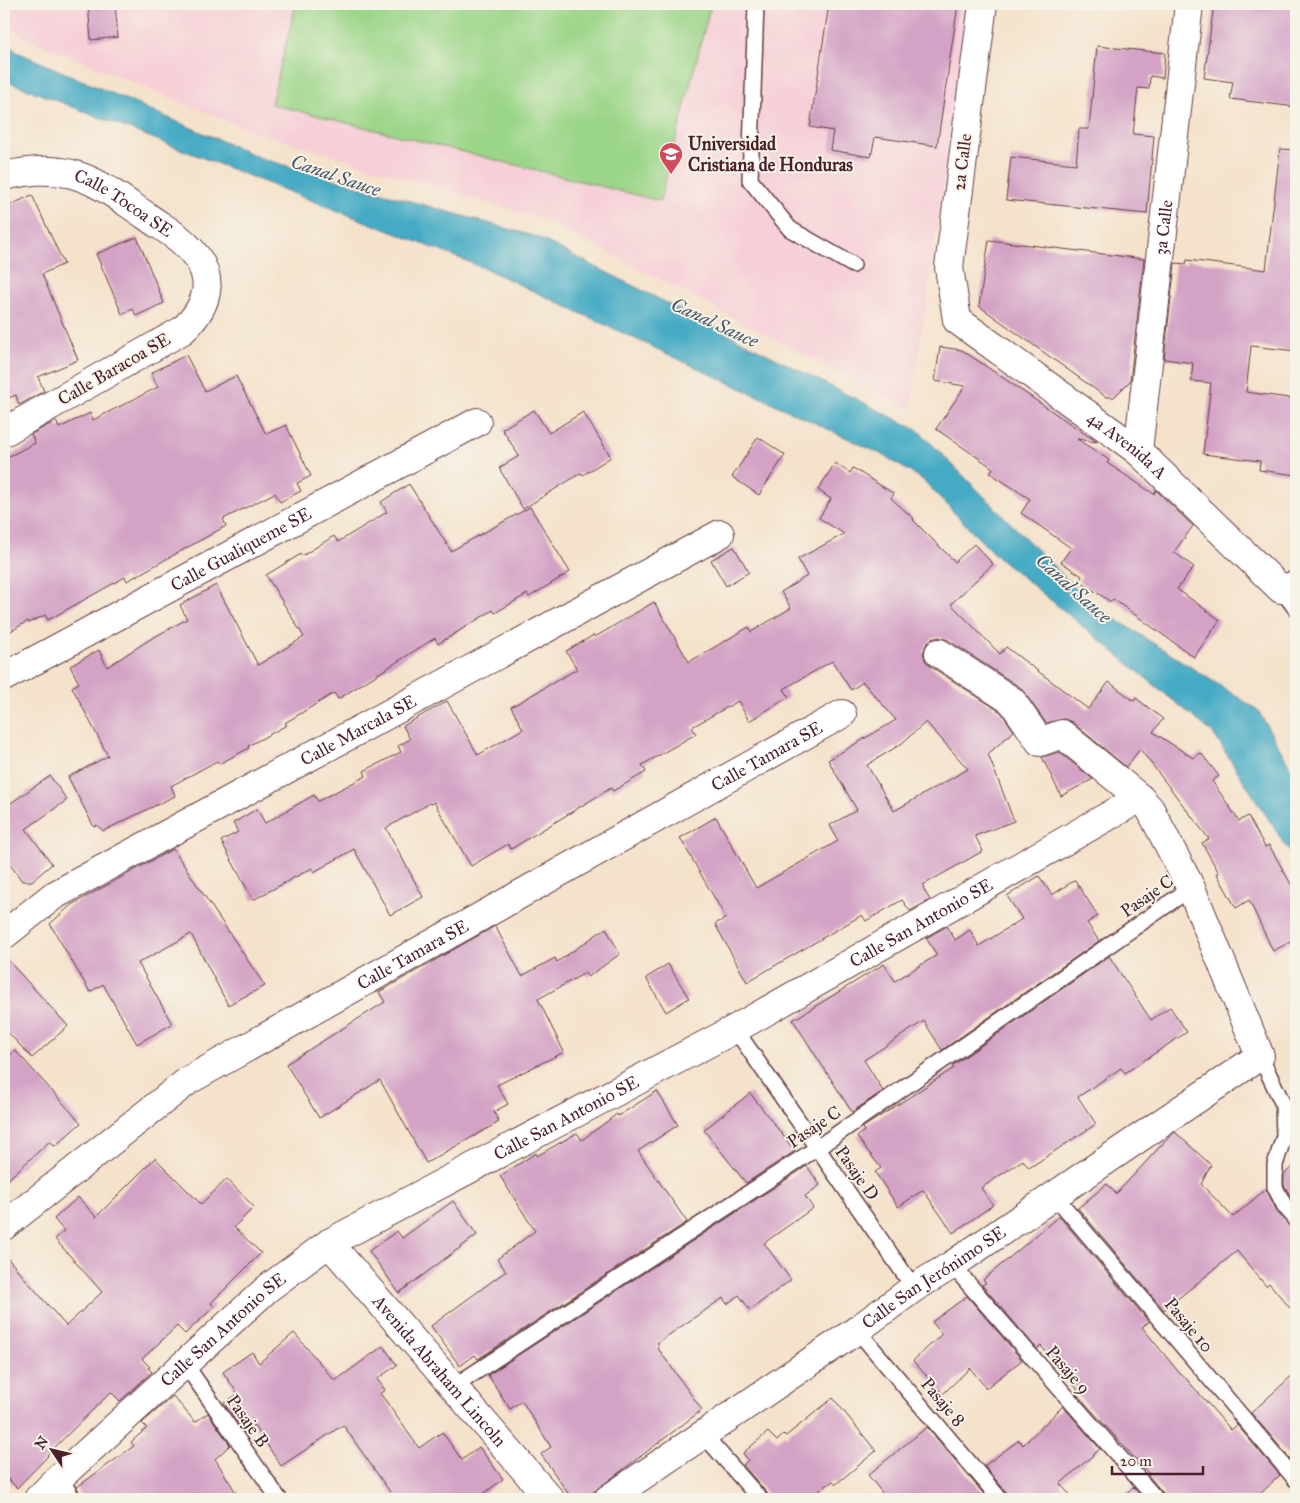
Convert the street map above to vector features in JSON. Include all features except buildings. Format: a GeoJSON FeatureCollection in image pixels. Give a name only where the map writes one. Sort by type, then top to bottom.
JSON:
{"type":"FeatureCollection","features":[{"type":"Feature","properties":{"kind":"street","name":"2a Calle"},"geometry":{"type":"LineString","coordinates":[[957,320],[949,267],[983,4]]}},
{"type":"Feature","properties":{"kind":"street","name":"3a Calle"},"geometry":{"type":"LineString","coordinates":[[1138,451],[1189,4]]}},
{"type":"Feature","properties":{"kind":"street","name":"Calle Tocoa SE"},"geometry":{"type":"LineString","coordinates":[[4,176],[43,170],[72,174],[108,190],[184,243],[198,258],[205,275],[207,290]]}},
{"type":"Feature","properties":{"kind":"street","name":"Calle Baracoa SE"},"geometry":{"type":"LineString","coordinates":[[4,432],[183,330],[195,319],[203,305],[207,290]]}},
{"type":"Feature","properties":{"kind":"street","name":"4a Avenida A"},"geometry":{"type":"LineString","coordinates":[[957,320],[1138,451],[1291,595]]}},
{"type":"Feature","properties":{"kind":"street","name":"Calle Gualiqueme SE"},"geometry":{"type":"LineString","coordinates":[[4,677],[477,422]]}},
{"type":"Feature","properties":{"kind":"street","name":"Calle Marcala SE"},"geometry":{"type":"LineString","coordinates":[[4,936],[53,896],[720,534]]}},
{"type":"Feature","properties":{"kind":"street"},"geometry":{"type":"LineString","coordinates":[[939,653],[1012,701],[1040,742],[1062,734],[1140,798],[1150,809],[1191,888],[1260,1056]]}},
{"type":"Feature","properties":{"kind":"street","name":"Calle Tamara SE"},"geometry":{"type":"LineString","coordinates":[[4,1226],[189,1080],[842,714]]}},
{"type":"Feature","properties":{"kind":"street","name":"Calle San Antonio SE"},"geometry":{"type":"LineString","coordinates":[[38,1499],[67,1488],[185,1364],[268,1288],[329,1243],[735,1029],[1140,798]]}},
{"type":"Feature","properties":{"kind":"street","name":"Calle San Jerónimo SE"},"geometry":{"type":"LineString","coordinates":[[608,1499],[857,1330],[914,1288],[952,1265],[1260,1056]]}},
{"type":"Feature","properties":{"kind":"street","name":"Avenida Abraham Lincoln"},"geometry":{"type":"LineString","coordinates":[[329,1243],[550,1499]]}},
{"type":"Feature","properties":{"kind":"lane"},"geometry":{"type":"LineString","coordinates":[[756,4],[750,180],[790,228],[853,265]]}},
{"type":"Feature","properties":{"kind":"lane","name":"Pasaje C"},"geometry":{"type":"LineString","coordinates":[[453,1387],[817,1148],[1191,888]]}},
{"type":"Feature","properties":{"kind":"lane","name":"Pasaje D"},"geometry":{"type":"LineString","coordinates":[[735,1029],[914,1288]]}},
{"type":"Feature","properties":{"kind":"lane"},"geometry":{"type":"LineString","coordinates":[[1260,1056],[1283,1104],[1284,1136],[1276,1165],[1275,1187],[1285,1207],[1296,1219]]}},
{"type":"Feature","properties":{"kind":"lane","name":"Pasaje 10"},"geometry":{"type":"LineString","coordinates":[[1054,1195],[1296,1480]]}},
{"type":"Feature","properties":{"kind":"lane","name":"Pasaje 9"},"geometry":{"type":"LineString","coordinates":[[952,1265],[1156,1499]]}},
{"type":"Feature","properties":{"kind":"lane","name":"Pasaje 8"},"geometry":{"type":"LineString","coordinates":[[857,1330],[1000,1499]]}},
{"type":"Feature","properties":{"kind":"lane","name":"Pasaje B"},"geometry":{"type":"LineString","coordinates":[[185,1364],[279,1499]]}},
{"type":"Feature","properties":{"kind":"lane"},"geometry":{"type":"LineString","coordinates":[[703,1434],[760,1499]]}},
{"type":"Feature","properties":{"kind":"shaded area","name":"Universidad Cristiana de Honduras"},"geometry":{"type":"Polygon","coordinates":[[[4,4],[969,4],[911,410],[546,220],[249,130],[23,37],[4,22],[4,4]]]}},
{"type":"Feature","properties":{"kind":"green space"},"geometry":{"type":"Polygon","coordinates":[[[296,4],[711,4],[660,201],[271,104],[296,4]]]}},
{"type":"Feature","properties":{"kind":"water","name":"Canal Sauce"},"geometry":{"type":"Polygon","coordinates":[[[4,41],[17,52],[263,159],[537,237],[919,431],[1089,602],[1258,710],[1296,777],[1296,862],[1213,733],[992,552],[923,480],[883,455],[484,268],[4,80],[4,41]]]}},
{"type":"Feature","properties":{"kind":"place","name":"Universidad Cristiana de Honduras"},"geometry":{"type":"Point","coordinates":[671,175]}}]}
